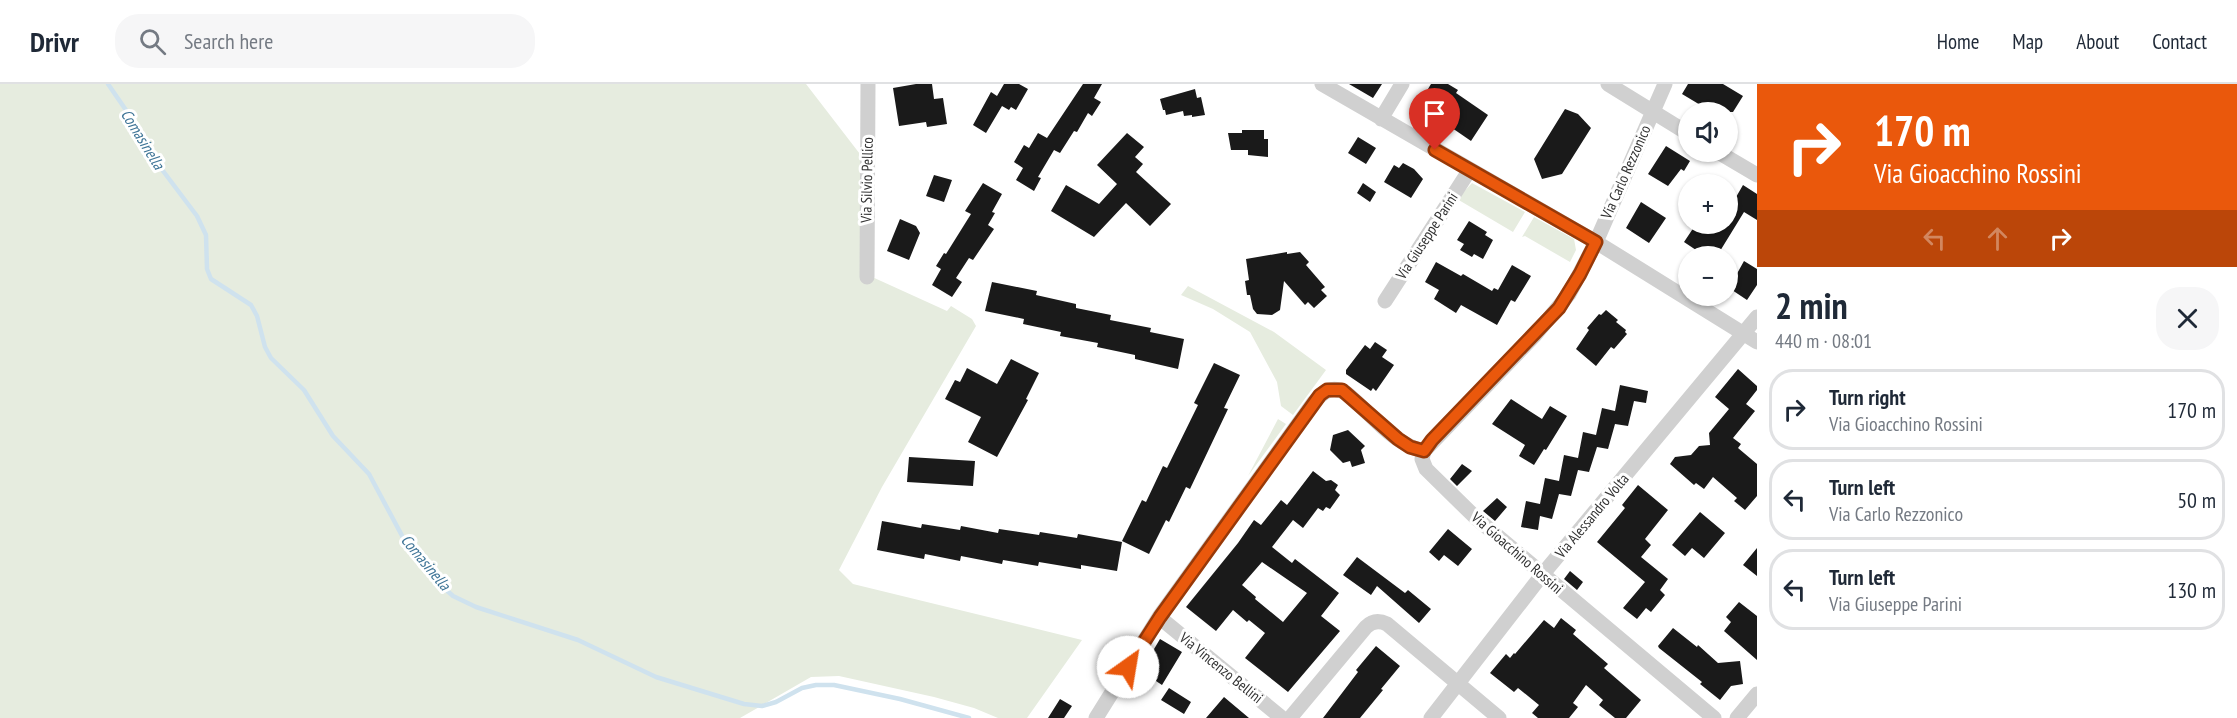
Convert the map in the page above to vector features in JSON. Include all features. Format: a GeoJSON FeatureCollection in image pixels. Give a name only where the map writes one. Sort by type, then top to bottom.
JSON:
{"type":"FeatureCollection","features":[{"type":"Feature","properties":{"kind":"street","name":"Via Silvio Pellico"},"geometry":{"type":"LineString","coordinates":[[867,276],[868,84]]}},
{"type":"Feature","properties":{"kind":"street"},"geometry":{"type":"LineString","coordinates":[[1322,84],[1469,171],[1596,242],[1757,342]]}},
{"type":"Feature","properties":{"kind":"street"},"geometry":{"type":"LineString","coordinates":[[1381,119],[1402,84]]}},
{"type":"Feature","properties":{"kind":"street"},"geometry":{"type":"LineString","coordinates":[[1608,84],[1678,127]]}},
{"type":"Feature","properties":{"kind":"street","name":"Via Carlo Rezzonico"},"geometry":{"type":"LineString","coordinates":[[1424,451],[1559,308],[1596,242],[1665,84]]}},
{"type":"Feature","properties":{"kind":"street"},"geometry":{"type":"LineString","coordinates":[[1735,162],[1757,175]]}},
{"type":"Feature","properties":{"kind":"street","name":"Via Giuseppe Parini"},"geometry":{"type":"LineString","coordinates":[[1385,301],[1469,171]]}},
{"type":"Feature","properties":{"kind":"street","name":"Via Alessandro Volta"},"geometry":{"type":"LineString","coordinates":[[1431,718],[1542,575],[1757,317]]}},
{"type":"Feature","properties":{"kind":"street"},"geometry":{"type":"LineString","coordinates":[[1096,718],[1160,617],[1314,402],[1327,390],[1338,389],[1346,393],[1398,439],[1410,447],[1424,451]]}},
{"type":"Feature","properties":{"kind":"street","name":"Via Gioacchino Rossini"},"geometry":{"type":"LineString","coordinates":[[1424,451],[1422,459],[1426,470],[1476,518],[1714,718]]}},
{"type":"Feature","properties":{"kind":"street","name":"Via Vincenzo Bellini"},"geometry":{"type":"LineString","coordinates":[[1160,617],[1282,718]]}},
{"type":"Feature","properties":{"kind":"street"},"geometry":{"type":"LineString","coordinates":[[1290,718],[1366,627],[1376,621],[1387,624],[1499,718]]}},
{"type":"Feature","properties":{"kind":"street"},"geometry":{"type":"LineString","coordinates":[[1737,718],[1757,694]]}},
{"type":"Feature","properties":{"kind":"shaded area"},"geometry":{"type":"Polygon","coordinates":[[[0,84],[806,84],[863,158],[870,276],[947,311],[951,306],[972,319],[976,326],[882,487],[839,570],[853,584],[1082,640],[1027,718],[998,718],[974,708],[934,697],[839,676],[811,677],[740,718],[0,718],[0,84]]]}},
{"type":"Feature","properties":{"kind":"shaded area"},"geometry":{"type":"Polygon","coordinates":[[[1472,183],[1525,212],[1513,232],[1457,199],[1472,183]]]}},
{"type":"Feature","properties":{"kind":"shaded area"},"geometry":{"type":"Polygon","coordinates":[[[1534,217],[1574,239],[1576,250],[1570,262],[1525,236],[1522,237],[1534,217]]]}},
{"type":"Feature","properties":{"kind":"shaded area"},"geometry":{"type":"Polygon","coordinates":[[[1188,286],[1274,332],[1326,370],[1293,415],[1281,406],[1277,382],[1250,332],[1213,309],[1181,295],[1188,286]]]}},
{"type":"Feature","properties":{"kind":"shaded area"},"geometry":{"type":"Polygon","coordinates":[[[1278,419],[1286,424],[1248,476],[1278,419]]]}},
{"type":"Feature","properties":{"kind":"building"},"geometry":{"type":"Polygon","coordinates":[[[932,84],[934,99],[943,98],[947,124],[927,127],[926,122],[899,126],[893,88],[932,84]]]}},
{"type":"Feature","properties":{"kind":"building"},"geometry":{"type":"Polygon","coordinates":[[[1004,84],[1019,84],[1028,89],[1016,110],[1011,107],[1009,110],[1002,106],[986,133],[973,125],[991,92],[997,96],[1004,84]]]}},
{"type":"Feature","properties":{"kind":"building"},"geometry":{"type":"Polygon","coordinates":[[[1083,84],[1102,84],[1094,98],[1101,102],[1092,116],[1088,113],[1077,132],[1074,131],[1060,153],[1054,150],[1038,177],[1041,178],[1034,191],[1016,180],[1023,168],[1014,162],[1024,145],[1029,148],[1038,133],[1047,138],[1083,84]]]}},
{"type":"Feature","properties":{"kind":"building"},"geometry":{"type":"Polygon","coordinates":[[[1349,84],[1382,84],[1373,98],[1349,84]]]}},
{"type":"Feature","properties":{"kind":"building"},"geometry":{"type":"Polygon","coordinates":[[[1431,84],[1448,84],[1458,90],[1456,93],[1488,115],[1471,141],[1439,119],[1436,124],[1413,111],[1431,84]]]}},
{"type":"Feature","properties":{"kind":"building"},"geometry":{"type":"Polygon","coordinates":[[[1688,84],[1723,84],[1743,96],[1738,104],[1738,102],[1695,102],[1682,94],[1688,84]]]}},
{"type":"Feature","properties":{"kind":"building"},"geometry":{"type":"Polygon","coordinates":[[[1195,89],[1197,98],[1201,97],[1205,115],[1184,116],[1183,111],[1166,115],[1160,99],[1195,89]]]}},
{"type":"Feature","properties":{"kind":"building"},"geometry":{"type":"Polygon","coordinates":[[[1565,109],[1578,114],[1591,128],[1562,174],[1542,179],[1534,159],[1565,109]]]}},
{"type":"Feature","properties":{"kind":"building"},"geometry":{"type":"Polygon","coordinates":[[[1242,130],[1264,130],[1264,139],[1268,139],[1268,157],[1248,155],[1248,150],[1231,150],[1228,133],[1242,133],[1242,130]]]}},
{"type":"Feature","properties":{"kind":"building"},"geometry":{"type":"Polygon","coordinates":[[[1127,133],[1144,147],[1135,157],[1143,164],[1136,172],[1171,204],[1150,226],[1126,203],[1094,237],[1051,211],[1066,185],[1099,204],[1117,184],[1097,165],[1127,133]]]}},
{"type":"Feature","properties":{"kind":"building"},"geometry":{"type":"Polygon","coordinates":[[[1358,137],[1376,148],[1366,164],[1348,153],[1358,137]]]}},
{"type":"Feature","properties":{"kind":"building"},"geometry":{"type":"Polygon","coordinates":[[[1666,146],[1678,154],[1678,162],[1689,162],[1684,171],[1681,169],[1668,186],[1648,174],[1666,146]]]}},
{"type":"Feature","properties":{"kind":"building"},"geometry":{"type":"Polygon","coordinates":[[[1403,163],[1414,169],[1423,179],[1411,198],[1384,182],[1394,165],[1399,168],[1403,163]]]}},
{"type":"Feature","properties":{"kind":"building"},"geometry":{"type":"Polygon","coordinates":[[[934,175],[952,180],[944,202],[926,196],[934,175]]]}},
{"type":"Feature","properties":{"kind":"building"},"geometry":{"type":"Polygon","coordinates":[[[983,183],[1002,194],[988,225],[994,229],[973,260],[969,258],[956,278],[962,282],[952,297],[932,285],[941,269],[936,266],[971,214],[965,211],[983,183]]]}},
{"type":"Feature","properties":{"kind":"building"},"geometry":{"type":"Polygon","coordinates":[[[1363,183],[1376,192],[1370,202],[1357,193],[1363,183]]]}},
{"type":"Feature","properties":{"kind":"building"},"geometry":{"type":"Polygon","coordinates":[[[1743,185],[1757,194],[1757,220],[1744,212],[1738,222],[1738,194],[1743,185]]]}},
{"type":"Feature","properties":{"kind":"building"},"geometry":{"type":"Polygon","coordinates":[[[1641,202],[1666,218],[1649,243],[1626,228],[1641,202]]]}},
{"type":"Feature","properties":{"kind":"building"},"geometry":{"type":"Polygon","coordinates":[[[900,219],[916,226],[920,233],[909,260],[887,251],[900,219]]]}},
{"type":"Feature","properties":{"kind":"building"},"geometry":{"type":"Polygon","coordinates":[[[1469,221],[1487,232],[1485,235],[1493,240],[1483,259],[1474,254],[1472,257],[1460,250],[1464,244],[1457,240],[1469,221]]]}},
{"type":"Feature","properties":{"kind":"building"},"geometry":{"type":"Polygon","coordinates":[[[1689,234],[1730,234],[1723,246],[1690,246],[1684,242],[1689,234]]]}},
{"type":"Feature","properties":{"kind":"building"},"geometry":{"type":"Polygon","coordinates":[[[1287,252],[1287,254],[1300,252],[1309,262],[1306,265],[1325,287],[1321,290],[1327,296],[1314,308],[1308,302],[1305,305],[1284,281],[1280,310],[1272,315],[1257,314],[1253,309],[1250,295],[1247,295],[1245,281],[1249,280],[1246,259],[1287,252]]]}},
{"type":"Feature","properties":{"kind":"building"},"geometry":{"type":"Polygon","coordinates":[[[1744,261],[1757,269],[1757,285],[1747,300],[1738,294],[1738,272],[1744,261]]]}},
{"type":"Feature","properties":{"kind":"building"},"geometry":{"type":"Polygon","coordinates":[[[1436,262],[1492,291],[1494,288],[1498,290],[1512,265],[1531,276],[1515,302],[1511,300],[1497,325],[1461,305],[1456,313],[1434,299],[1439,290],[1425,282],[1436,262]]]}},
{"type":"Feature","properties":{"kind":"building"},"geometry":{"type":"Polygon","coordinates":[[[992,282],[1037,291],[1036,295],[1076,304],[1076,308],[1111,315],[1110,320],[1151,328],[1150,332],[1184,339],[1178,369],[1135,359],[1135,355],[1097,347],[1098,343],[1060,336],[1061,332],[1023,324],[1024,319],[985,311],[992,282]]]}},
{"type":"Feature","properties":{"kind":"building"},"geometry":{"type":"Polygon","coordinates":[[[1606,310],[1618,320],[1616,322],[1626,330],[1627,334],[1614,349],[1611,347],[1596,366],[1576,349],[1589,330],[1587,328],[1599,314],[1601,315],[1606,310]]]}},
{"type":"Feature","properties":{"kind":"building"},"geometry":{"type":"Polygon","coordinates":[[[1375,342],[1387,350],[1382,357],[1394,365],[1376,391],[1373,388],[1371,391],[1346,374],[1346,370],[1365,345],[1370,349],[1375,342]]]}},
{"type":"Feature","properties":{"kind":"building"},"geometry":{"type":"Polygon","coordinates":[[[1011,359],[1039,373],[1026,399],[1028,400],[997,457],[968,442],[981,417],[945,399],[955,380],[960,382],[967,368],[997,384],[1011,359]]]}},
{"type":"Feature","properties":{"kind":"building"},"geometry":{"type":"Polygon","coordinates":[[[1214,363],[1240,375],[1224,408],[1228,409],[1190,489],[1186,487],[1169,522],[1166,520],[1149,554],[1122,541],[1142,500],[1146,502],[1163,466],[1167,468],[1198,405],[1194,403],[1214,363]]]}},
{"type":"Feature","properties":{"kind":"building"},"geometry":{"type":"Polygon","coordinates":[[[1738,369],[1757,386],[1757,390],[1746,404],[1755,411],[1733,438],[1741,444],[1738,448],[1757,464],[1757,496],[1745,510],[1734,501],[1737,498],[1713,477],[1704,489],[1696,483],[1694,485],[1670,464],[1675,457],[1691,455],[1699,446],[1710,445],[1709,433],[1729,409],[1715,397],[1738,369]]]}},
{"type":"Feature","properties":{"kind":"building"},"geometry":{"type":"Polygon","coordinates":[[[1620,385],[1648,391],[1646,403],[1634,401],[1628,426],[1615,424],[1608,449],[1597,447],[1589,472],[1578,470],[1571,496],[1559,494],[1552,519],[1540,516],[1538,530],[1521,527],[1526,501],[1540,504],[1545,478],[1559,481],[1564,455],[1578,458],[1583,432],[1596,435],[1602,408],[1615,411],[1620,385]]]}},
{"type":"Feature","properties":{"kind":"building"},"geometry":{"type":"Polygon","coordinates":[[[1511,399],[1542,419],[1550,406],[1567,416],[1534,465],[1519,456],[1525,445],[1492,424],[1511,399]]]}},
{"type":"Feature","properties":{"kind":"building"},"geometry":{"type":"Polygon","coordinates":[[[1348,430],[1365,446],[1361,450],[1365,463],[1352,467],[1350,461],[1343,463],[1330,450],[1333,435],[1348,430]]]}},
{"type":"Feature","properties":{"kind":"building"},"geometry":{"type":"Polygon","coordinates":[[[909,457],[975,461],[973,486],[907,482],[909,457]]]}},
{"type":"Feature","properties":{"kind":"building"},"geometry":{"type":"Polygon","coordinates":[[[1462,464],[1472,471],[1457,486],[1450,479],[1462,464]]]}},
{"type":"Feature","properties":{"kind":"building"},"geometry":{"type":"Polygon","coordinates":[[[1313,471],[1326,481],[1331,480],[1338,485],[1335,490],[1340,495],[1330,509],[1326,507],[1323,511],[1318,508],[1303,528],[1293,520],[1272,547],[1292,563],[1295,559],[1339,593],[1321,616],[1340,631],[1288,692],[1245,658],[1265,633],[1233,610],[1216,631],[1186,607],[1254,520],[1261,525],[1281,500],[1287,505],[1313,471]],[[1262,562],[1242,585],[1283,622],[1307,593],[1262,562]]]}},
{"type":"Feature","properties":{"kind":"building"},"geometry":{"type":"Polygon","coordinates":[[[1638,485],[1668,510],[1645,539],[1651,545],[1641,557],[1668,579],[1660,590],[1665,595],[1651,612],[1646,608],[1637,619],[1623,608],[1645,582],[1597,542],[1625,508],[1622,505],[1638,485]]]}},
{"type":"Feature","properties":{"kind":"building"},"geometry":{"type":"Polygon","coordinates":[[[1497,498],[1507,507],[1495,521],[1483,511],[1497,498]]]}},
{"type":"Feature","properties":{"kind":"building"},"geometry":{"type":"Polygon","coordinates":[[[1700,512],[1725,533],[1704,558],[1692,548],[1685,556],[1672,545],[1700,512]]]}},
{"type":"Feature","properties":{"kind":"building"},"geometry":{"type":"Polygon","coordinates":[[[882,521],[921,528],[922,524],[960,530],[961,526],[998,533],[999,529],[1077,538],[1078,534],[1122,542],[1117,571],[1081,565],[1081,569],[1039,562],[1038,566],[1003,560],[1002,564],[961,556],[960,561],[925,554],[924,559],[877,550],[882,521]]]}},
{"type":"Feature","properties":{"kind":"building"},"geometry":{"type":"Polygon","coordinates":[[[1448,529],[1472,549],[1458,566],[1444,555],[1439,561],[1429,552],[1448,529]]]}},
{"type":"Feature","properties":{"kind":"building"},"geometry":{"type":"Polygon","coordinates":[[[1757,548],[1757,576],[1743,565],[1757,548]]]}},
{"type":"Feature","properties":{"kind":"building"},"geometry":{"type":"Polygon","coordinates":[[[1357,557],[1405,593],[1408,590],[1431,609],[1419,623],[1377,586],[1371,595],[1343,575],[1357,557]]]}},
{"type":"Feature","properties":{"kind":"building"},"geometry":{"type":"Polygon","coordinates":[[[1570,571],[1583,582],[1577,590],[1564,579],[1570,571]]]}},
{"type":"Feature","properties":{"kind":"building"},"geometry":{"type":"Polygon","coordinates":[[[1739,602],[1757,616],[1757,660],[1724,631],[1731,622],[1726,617],[1739,602]]]}},
{"type":"Feature","properties":{"kind":"building"},"geometry":{"type":"Polygon","coordinates":[[[1561,618],[1576,630],[1573,634],[1608,664],[1604,668],[1641,700],[1626,718],[1615,718],[1599,705],[1603,700],[1586,685],[1573,703],[1578,707],[1569,718],[1538,718],[1532,713],[1539,705],[1518,688],[1514,692],[1490,673],[1506,654],[1510,658],[1515,654],[1544,620],[1554,628],[1561,618]]]}},
{"type":"Feature","properties":{"kind":"building"},"geometry":{"type":"Polygon","coordinates":[[[1673,628],[1697,647],[1698,645],[1718,663],[1740,661],[1743,684],[1731,686],[1720,700],[1700,684],[1702,682],[1658,646],[1673,628]]]}},
{"type":"Feature","properties":{"kind":"building"},"geometry":{"type":"Polygon","coordinates":[[[1160,639],[1182,652],[1162,685],[1141,671],[1160,639]]]}},
{"type":"Feature","properties":{"kind":"building"},"geometry":{"type":"Polygon","coordinates":[[[1376,646],[1400,666],[1381,689],[1383,690],[1360,718],[1323,718],[1358,672],[1356,670],[1376,646]]]}},
{"type":"Feature","properties":{"kind":"building"},"geometry":{"type":"Polygon","coordinates":[[[1169,688],[1191,702],[1184,714],[1161,700],[1169,688]]]}},
{"type":"Feature","properties":{"kind":"building"},"geometry":{"type":"Polygon","coordinates":[[[1224,697],[1249,718],[1206,718],[1224,697]]]}},
{"type":"Feature","properties":{"kind":"building"},"geometry":{"type":"Polygon","coordinates":[[[1060,699],[1072,706],[1064,718],[1048,718],[1060,699]]]}},
{"type":"Feature","properties":{"kind":"waterway","name":"Comasinella"},"geometry":{"type":"LineString","coordinates":[[108,84],[130,116],[148,151],[197,216],[206,235],[207,269],[211,279],[251,305],[271,358],[304,390],[333,436],[369,474],[407,545],[434,579],[453,596],[476,607],[578,640],[656,677],[744,704],[762,706],[776,702],[802,688],[834,685],[900,699],[969,718]]}},
{"type":"Feature","properties":{"kind":"route"},"geometry":{"type":"LineString","coordinates":[[1128,667],[1160,617],[1320,395],[1327,390],[1342,390],[1398,439],[1410,447],[1424,451],[1559,308],[1569,294],[1596,242],[1435,150]]}}]}
